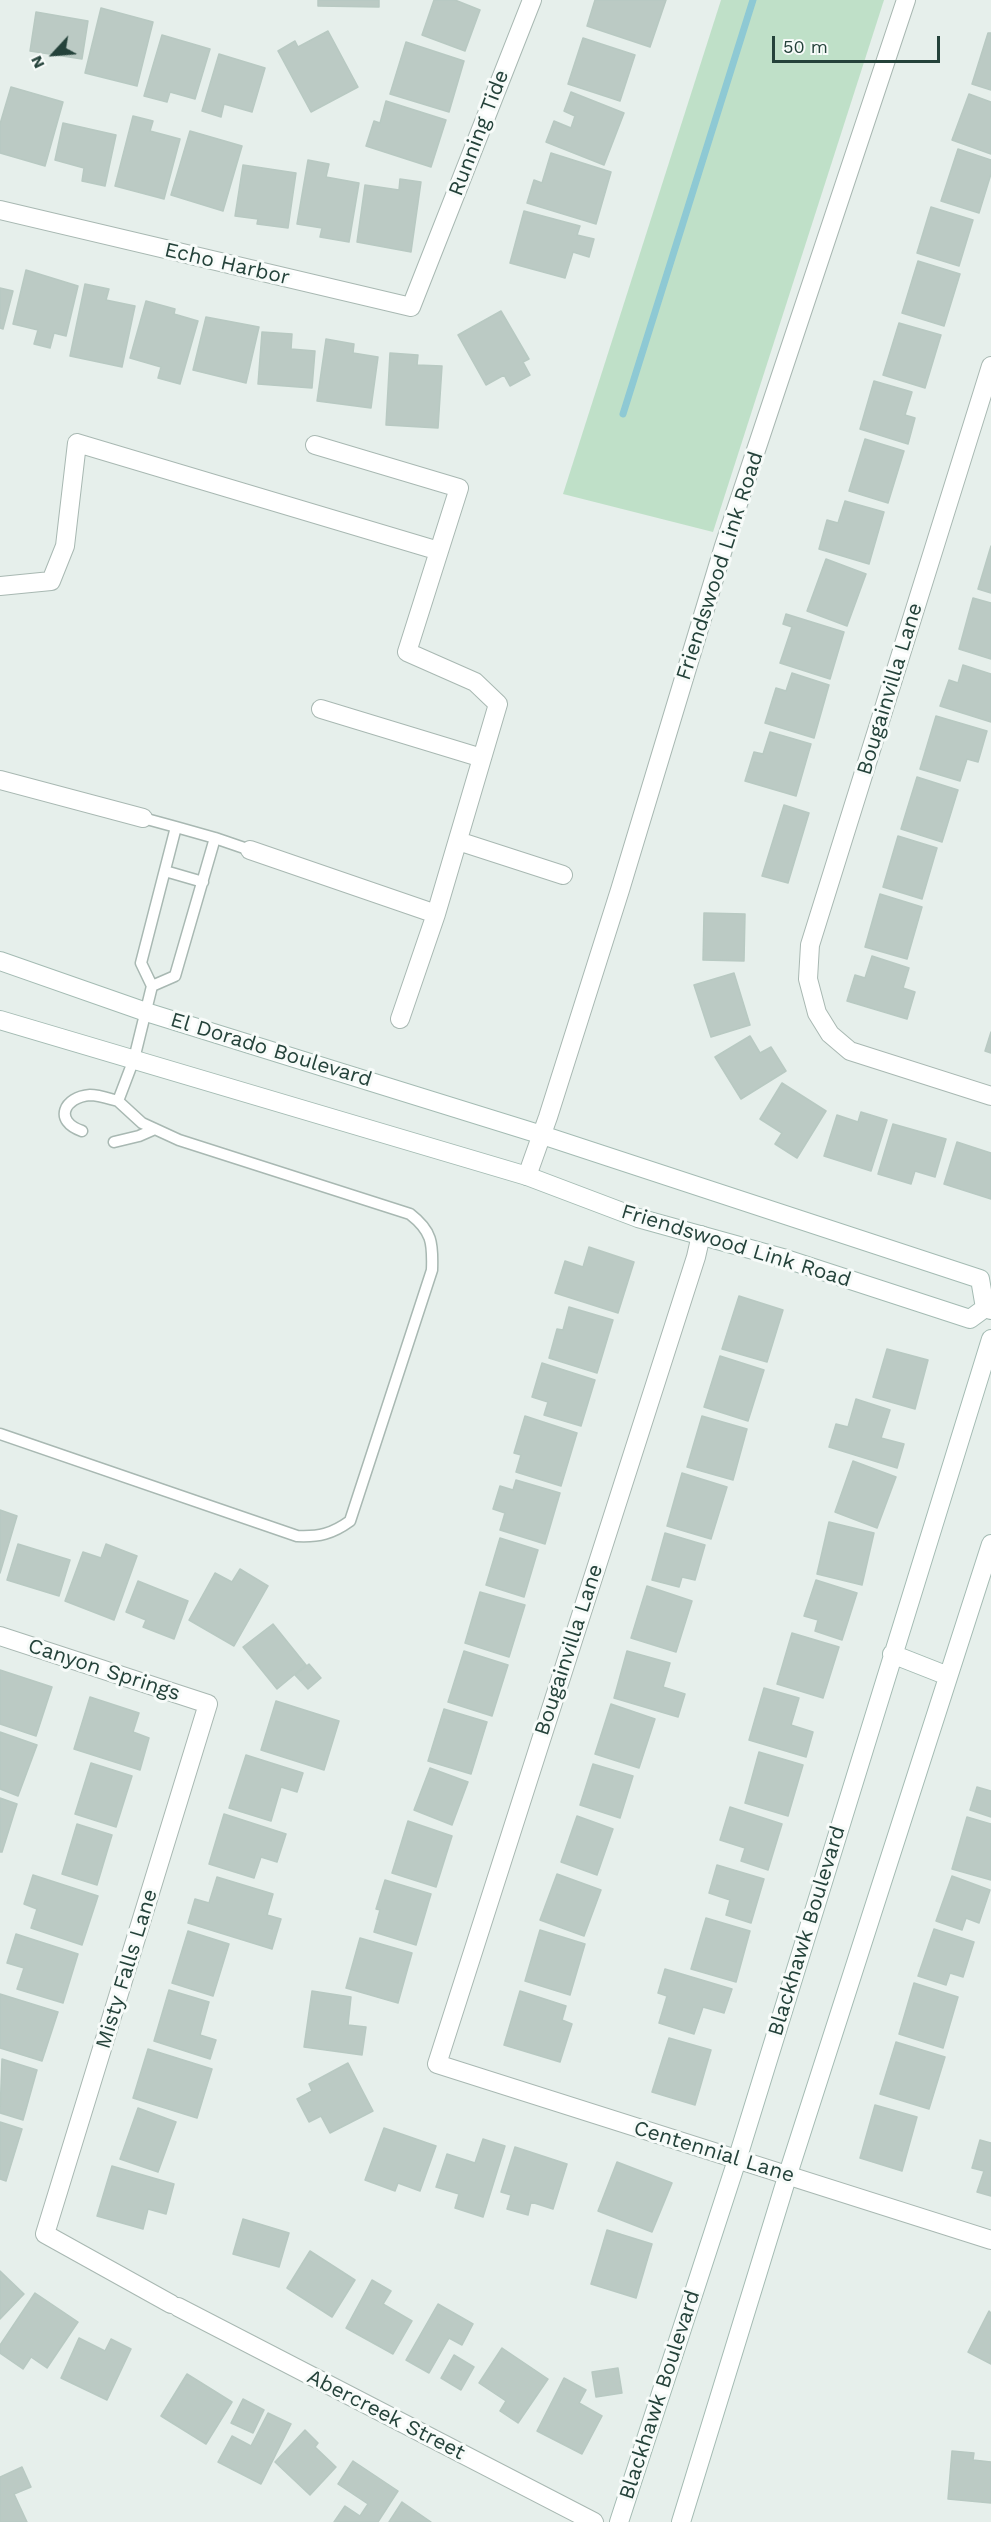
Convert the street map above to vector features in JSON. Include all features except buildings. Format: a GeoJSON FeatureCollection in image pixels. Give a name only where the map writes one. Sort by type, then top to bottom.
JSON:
{"type":"FeatureCollection","features":[{"type":"Feature","properties":{"kind":"street","name":"Running Tide"},"geometry":{"type":"LineString","coordinates":[[427,267],[532,0]]}},
{"type":"Feature","properties":{"kind":"street","name":"Friendswood Link Road"},"geometry":{"type":"LineString","coordinates":[[542,1136],[980,1279],[988,1309],[970,1319],[786,1259],[638,1218],[527,1176],[542,1136],[724,546],[906,0]]}},
{"type":"Feature","properties":{"kind":"street","name":"Echo Harbor"},"geometry":{"type":"LineString","coordinates":[[0,210],[411,307],[427,267]]}},
{"type":"Feature","properties":{"kind":"street","name":"Bougainvilla Lane"},"geometry":{"type":"LineString","coordinates":[[991,366],[810,945],[808,979],[817,1013],[830,1034],[850,1051],[991,1096]]}},
{"type":"Feature","properties":{"kind":"street"},"geometry":{"type":"LineString","coordinates":[[0,586],[51,581],[65,546],[77,443],[439,551]]}},
{"type":"Feature","properties":{"kind":"street"},"geometry":{"type":"LineString","coordinates":[[315,445],[459,488],[406,652],[475,682],[498,704],[436,914],[400,1019]]}},
{"type":"Feature","properties":{"kind":"street"},"geometry":{"type":"LineString","coordinates":[[321,709],[482,758]]}},
{"type":"Feature","properties":{"kind":"street"},"geometry":{"type":"LineString","coordinates":[[0,780],[143,818]]}},
{"type":"Feature","properties":{"kind":"street"},"geometry":{"type":"LineString","coordinates":[[458,840],[562,875]]}},
{"type":"Feature","properties":{"kind":"street"},"geometry":{"type":"LineString","coordinates":[[250,850],[436,914]]}},
{"type":"Feature","properties":{"kind":"street","name":"El Dorado Boulevard"},"geometry":{"type":"LineString","coordinates":[[0,961],[147,1011],[542,1136]]}},
{"type":"Feature","properties":{"kind":"street"},"geometry":{"type":"LineString","coordinates":[[0,1020],[527,1176]]}},
{"type":"Feature","properties":{"kind":"street","name":"Bougainvilla Lane"},"geometry":{"type":"LineString","coordinates":[[437,2064],[696,1257],[701,1235]]}},
{"type":"Feature","properties":{"kind":"street","name":"Blackhawk Boulevard"},"geometry":{"type":"LineString","coordinates":[[619,2522],[737,2160],[991,1339]]}},
{"type":"Feature","properties":{"kind":"street"},"geometry":{"type":"LineString","coordinates":[[681,2522],[788,2174],[991,1544]]}},
{"type":"Feature","properties":{"kind":"street","name":"Canyon Springs"},"geometry":{"type":"LineString","coordinates":[[0,1636],[208,1704]]}},
{"type":"Feature","properties":{"kind":"street"},"geometry":{"type":"LineString","coordinates":[[892,1654],[948,1676]]}},
{"type":"Feature","properties":{"kind":"street","name":"Misty Falls Lane"},"geometry":{"type":"LineString","coordinates":[[45,2234],[208,1704]]}},
{"type":"Feature","properties":{"kind":"street","name":"Centennial Lane"},"geometry":{"type":"LineString","coordinates":[[437,2064],[991,2240]]}},
{"type":"Feature","properties":{"kind":"street","name":"Abercreek Street"},"geometry":{"type":"LineString","coordinates":[[45,2234],[175,2306],[594,2522]]}},
{"type":"Feature","properties":{"kind":"lane"},"geometry":{"type":"LineString","coordinates":[[143,818],[250,850]]}},
{"type":"Feature","properties":{"kind":"lane"},"geometry":{"type":"LineString","coordinates":[[118,1101],[134,1059],[147,1011],[152,986],[141,963],[176,827]]}},
{"type":"Feature","properties":{"kind":"lane"},"geometry":{"type":"LineString","coordinates":[[152,986],[176,976],[215,838]]}},
{"type":"Feature","properties":{"kind":"lane"},"geometry":{"type":"LineString","coordinates":[[165,871],[203,882]]}},
{"type":"Feature","properties":{"kind":"lane"},"geometry":{"type":"LineString","coordinates":[[0,1434],[297,1536],[320,1537],[337,1531],[350,1521],[432,1270],[430,1237],[422,1223],[410,1214],[179,1140],[142,1123],[118,1101],[93,1095],[78,1097],[69,1103],[64,1112],[65,1120],[71,1127],[82,1131]]}},
{"type":"Feature","properties":{"kind":"lane"},"geometry":{"type":"LineString","coordinates":[[114,1142],[133,1138],[155,1129]]}},
{"type":"Feature","properties":{"kind":"green space"},"geometry":{"type":"Polygon","coordinates":[[[721,0],[884,0],[713,532],[563,494],[721,0]]]}},
{"type":"Feature","properties":{"kind":"waterway"},"geometry":{"type":"LineString","coordinates":[[623,414],[753,0]]}}]}
